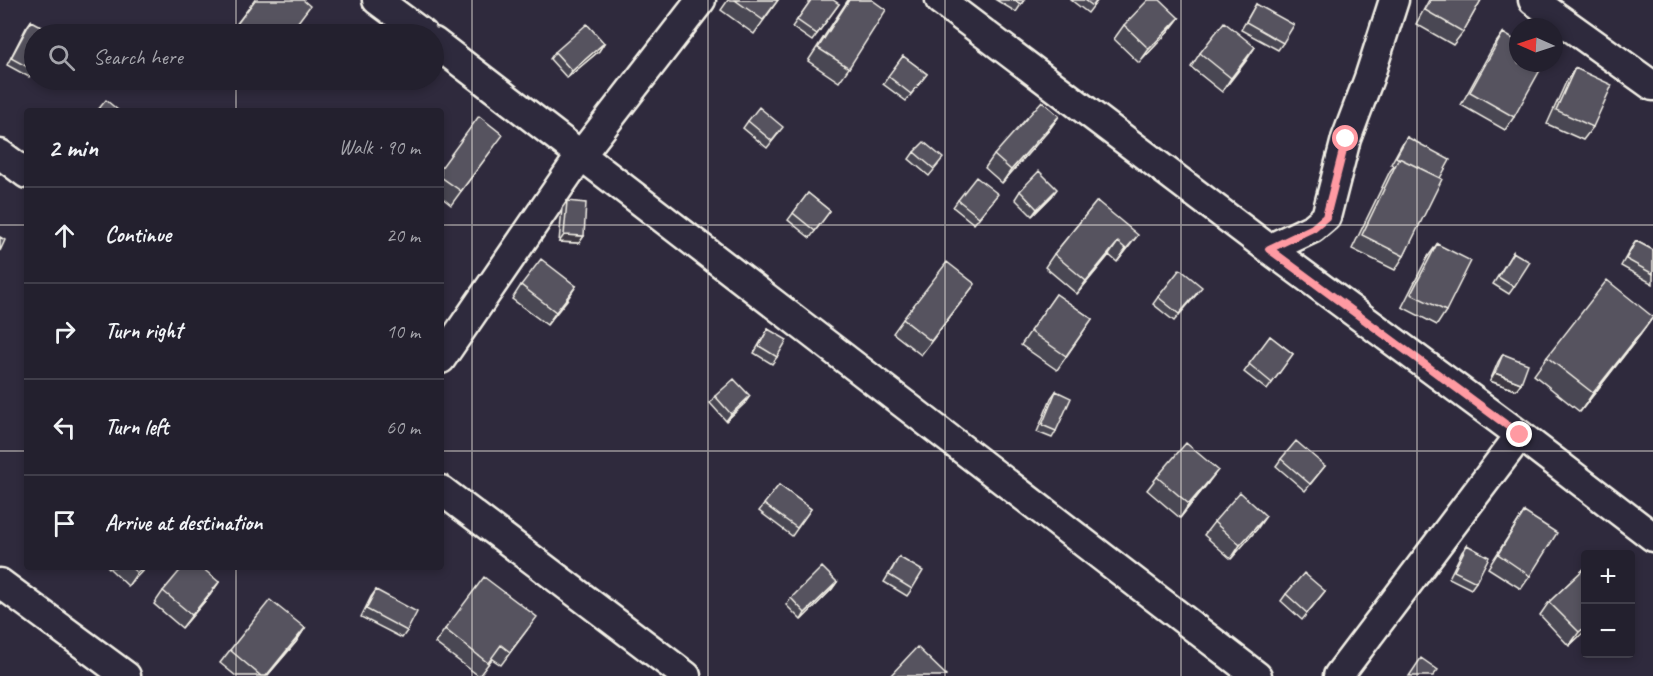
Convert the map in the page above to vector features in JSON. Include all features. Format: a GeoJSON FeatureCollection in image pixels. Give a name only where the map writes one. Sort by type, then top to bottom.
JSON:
{"type":"FeatureCollection","features":[{"type":"Feature","properties":{"kind":"street"},"geometry":{"type":"LineString","coordinates":[[377,0],[409,24]]}},
{"type":"Feature","properties":{"kind":"street"},"geometry":{"type":"LineString","coordinates":[[444,355],[581,155],[701,0]]}},
{"type":"Feature","properties":{"kind":"street"},"geometry":{"type":"LineString","coordinates":[[940,0],[1653,537]]}},
{"type":"Feature","properties":{"kind":"street"},"geometry":{"type":"LineString","coordinates":[[1269,249],[1313,228],[1326,217],[1346,139],[1369,78],[1394,0]]}},
{"type":"Feature","properties":{"kind":"street"},"geometry":{"type":"LineString","coordinates":[[1533,0],[1653,86]]}},
{"type":"Feature","properties":{"kind":"street"},"geometry":{"type":"LineString","coordinates":[[444,50],[1257,676]]}},
{"type":"Feature","properties":{"kind":"street"},"geometry":{"type":"LineString","coordinates":[[0,154],[24,172]]}},
{"type":"Feature","properties":{"kind":"street"},"geometry":{"type":"LineString","coordinates":[[1338,676],[1520,435]]}},
{"type":"Feature","properties":{"kind":"street"},"geometry":{"type":"LineString","coordinates":[[444,492],[686,676]]}},
{"type":"Feature","properties":{"kind":"street"},"geometry":{"type":"LineString","coordinates":[[0,584],[126,676]]}},
{"type":"Feature","properties":{"kind":"building"},"geometry":{"type":"Polygon","coordinates":[[[255,0],[303,0],[310,6],[296,24],[237,24],[255,0]]]}},
{"type":"Feature","properties":{"kind":"building"},"geometry":{"type":"Polygon","coordinates":[[[735,0],[778,0],[763,20],[735,0]]]}},
{"type":"Feature","properties":{"kind":"building"},"geometry":{"type":"Polygon","coordinates":[[[811,0],[833,0],[839,4],[817,34],[797,20],[811,0]]]}},
{"type":"Feature","properties":{"kind":"building"},"geometry":{"type":"Polygon","coordinates":[[[849,0],[872,0],[886,10],[849,68],[818,48],[849,0]]]}},
{"type":"Feature","properties":{"kind":"building"},"geometry":{"type":"Polygon","coordinates":[[[1085,0],[1097,0],[1093,6],[1085,0]]]}},
{"type":"Feature","properties":{"kind":"building"},"geometry":{"type":"Polygon","coordinates":[[[1148,0],[1160,0],[1179,18],[1149,49],[1124,25],[1148,0]]]}},
{"type":"Feature","properties":{"kind":"building"},"geometry":{"type":"Polygon","coordinates":[[[1431,0],[1481,0],[1463,32],[1425,10],[1431,0]]]}},
{"type":"Feature","properties":{"kind":"building"},"geometry":{"type":"Polygon","coordinates":[[[1256,4],[1294,25],[1283,43],[1246,22],[1256,4]]]}},
{"type":"Feature","properties":{"kind":"building"},"geometry":{"type":"Polygon","coordinates":[[[1224,22],[1255,47],[1231,78],[1200,53],[1224,22]]]}},
{"type":"Feature","properties":{"kind":"building"},"geometry":{"type":"Polygon","coordinates":[[[587,24],[604,43],[572,71],[555,52],[587,24]]]}},
{"type":"Feature","properties":{"kind":"building"},"geometry":{"type":"Polygon","coordinates":[[[1503,33],[1509,37],[1509,72],[1539,72],[1514,117],[1470,92],[1503,33]]]}},
{"type":"Feature","properties":{"kind":"building"},"geometry":{"type":"Polygon","coordinates":[[[24,34],[24,65],[11,58],[24,34]]]}},
{"type":"Feature","properties":{"kind":"building"},"geometry":{"type":"Polygon","coordinates":[[[903,56],[927,74],[911,94],[888,76],[903,56]]]}},
{"type":"Feature","properties":{"kind":"building"},"geometry":{"type":"Polygon","coordinates":[[[1575,68],[1612,85],[1593,127],[1556,110],[1575,68]]]}},
{"type":"Feature","properties":{"kind":"building"},"geometry":{"type":"Polygon","coordinates":[[[106,100],[115,108],[99,108],[106,100]]]}},
{"type":"Feature","properties":{"kind":"building"},"geometry":{"type":"Polygon","coordinates":[[[1042,101],[1059,116],[1011,170],[994,155],[1042,101]]]}},
{"type":"Feature","properties":{"kind":"building"},"geometry":{"type":"Polygon","coordinates":[[[759,107],[783,127],[772,141],[748,121],[759,107]]]}},
{"type":"Feature","properties":{"kind":"building"},"geometry":{"type":"Polygon","coordinates":[[[479,116],[503,135],[461,191],[444,179],[444,164],[479,116]]]}},
{"type":"Feature","properties":{"kind":"building"},"geometry":{"type":"Polygon","coordinates":[[[1407,137],[1450,160],[1440,178],[1396,157],[1407,137]]]}},
{"type":"Feature","properties":{"kind":"building"},"geometry":{"type":"Polygon","coordinates":[[[924,142],[943,158],[934,169],[914,152],[924,142]]]}},
{"type":"Feature","properties":{"kind":"building"},"geometry":{"type":"Polygon","coordinates":[[[1399,158],[1442,179],[1404,256],[1362,235],[1399,158]]]}},
{"type":"Feature","properties":{"kind":"building"},"geometry":{"type":"Polygon","coordinates":[[[1039,171],[1057,189],[1037,209],[1020,191],[1039,171]]]}},
{"type":"Feature","properties":{"kind":"building"},"geometry":{"type":"Polygon","coordinates":[[[976,177],[998,194],[979,217],[958,200],[976,177]]]}},
{"type":"Feature","properties":{"kind":"building"},"geometry":{"type":"Polygon","coordinates":[[[808,193],[830,211],[815,231],[793,213],[808,193]]]}},
{"type":"Feature","properties":{"kind":"building"},"geometry":{"type":"Polygon","coordinates":[[[567,201],[586,203],[584,236],[564,235],[567,201]]]}},
{"type":"Feature","properties":{"kind":"building"},"geometry":{"type":"Polygon","coordinates":[[[1097,201],[1138,235],[1126,249],[1118,242],[1086,281],[1054,254],[1097,201]]]}},
{"type":"Feature","properties":{"kind":"building"},"geometry":{"type":"Polygon","coordinates":[[[0,237],[5,240],[0,251],[0,237]]]}},
{"type":"Feature","properties":{"kind":"building"},"geometry":{"type":"Polygon","coordinates":[[[1636,241],[1653,250],[1653,274],[1626,259],[1636,241]]]}},
{"type":"Feature","properties":{"kind":"building"},"geometry":{"type":"Polygon","coordinates":[[[1437,244],[1471,261],[1446,311],[1411,294],[1437,244]]]}},
{"type":"Feature","properties":{"kind":"building"},"geometry":{"type":"Polygon","coordinates":[[[1513,252],[1530,262],[1514,287],[1498,277],[1513,252]]]}},
{"type":"Feature","properties":{"kind":"building"},"geometry":{"type":"Polygon","coordinates":[[[541,259],[576,286],[556,312],[521,285],[541,259]]]}},
{"type":"Feature","properties":{"kind":"building"},"geometry":{"type":"Polygon","coordinates":[[[947,262],[975,284],[931,341],[903,319],[947,262]]]}},
{"type":"Feature","properties":{"kind":"building"},"geometry":{"type":"Polygon","coordinates":[[[1180,269],[1202,287],[1179,314],[1158,297],[1180,269]]]}},
{"type":"Feature","properties":{"kind":"building"},"geometry":{"type":"Polygon","coordinates":[[[1607,280],[1653,317],[1593,393],[1547,357],[1607,280]]]}},
{"type":"Feature","properties":{"kind":"building"},"geometry":{"type":"Polygon","coordinates":[[[1056,294],[1092,319],[1066,356],[1030,331],[1056,294]]]}},
{"type":"Feature","properties":{"kind":"building"},"geometry":{"type":"Polygon","coordinates":[[[768,329],[787,340],[777,357],[759,346],[768,329]]]}},
{"type":"Feature","properties":{"kind":"building"},"geometry":{"type":"Polygon","coordinates":[[[1270,336],[1293,354],[1272,383],[1249,364],[1270,336]]]}},
{"type":"Feature","properties":{"kind":"building"},"geometry":{"type":"Polygon","coordinates":[[[1503,354],[1528,364],[1521,383],[1495,373],[1503,354]]]}},
{"type":"Feature","properties":{"kind":"building"},"geometry":{"type":"Polygon","coordinates":[[[734,379],[750,396],[731,414],[715,396],[734,379]]]}},
{"type":"Feature","properties":{"kind":"building"},"geometry":{"type":"Polygon","coordinates":[[[1056,391],[1071,398],[1056,431],[1042,425],[1056,391]]]}},
{"type":"Feature","properties":{"kind":"building"},"geometry":{"type":"Polygon","coordinates":[[[1296,441],[1325,466],[1310,484],[1281,459],[1296,441]]]}},
{"type":"Feature","properties":{"kind":"building"},"geometry":{"type":"Polygon","coordinates":[[[1186,443],[1218,470],[1189,504],[1157,477],[1186,443]]]}},
{"type":"Feature","properties":{"kind":"building"},"geometry":{"type":"Polygon","coordinates":[[[779,485],[811,509],[797,528],[764,504],[779,485]]]}},
{"type":"Feature","properties":{"kind":"building"},"geometry":{"type":"Polygon","coordinates":[[[1240,492],[1266,516],[1240,545],[1214,522],[1240,492]]]}},
{"type":"Feature","properties":{"kind":"building"},"geometry":{"type":"Polygon","coordinates":[[[1524,512],[1557,533],[1530,576],[1498,554],[1524,512]]]}},
{"type":"Feature","properties":{"kind":"building"},"geometry":{"type":"Polygon","coordinates":[[[1467,545],[1489,557],[1476,582],[1454,571],[1467,545]]]}},
{"type":"Feature","properties":{"kind":"building"},"geometry":{"type":"Polygon","coordinates":[[[899,557],[923,571],[912,589],[889,575],[899,557]]]}},
{"type":"Feature","properties":{"kind":"building"},"geometry":{"type":"Polygon","coordinates":[[[822,567],[837,582],[805,613],[791,598],[822,567]]]}},
{"type":"Feature","properties":{"kind":"building"},"geometry":{"type":"Polygon","coordinates":[[[180,570],[205,570],[219,582],[192,615],[163,591],[180,570]]]}},
{"type":"Feature","properties":{"kind":"building"},"geometry":{"type":"Polygon","coordinates":[[[1581,572],[1581,630],[1579,632],[1549,602],[1581,572]]]}},
{"type":"Feature","properties":{"kind":"building"},"geometry":{"type":"Polygon","coordinates":[[[1304,573],[1325,591],[1307,613],[1286,594],[1304,573]]]}},
{"type":"Feature","properties":{"kind":"building"},"geometry":{"type":"Polygon","coordinates":[[[484,577],[537,617],[510,652],[501,645],[488,663],[445,629],[484,577]]]}},
{"type":"Feature","properties":{"kind":"building"},"geometry":{"type":"Polygon","coordinates":[[[376,590],[417,612],[407,631],[366,609],[376,590]]]}},
{"type":"Feature","properties":{"kind":"building"},"geometry":{"type":"Polygon","coordinates":[[[270,600],[305,628],[266,676],[261,676],[230,650],[270,600]]]}},
{"type":"Feature","properties":{"kind":"building"},"geometry":{"type":"Polygon","coordinates":[[[917,647],[946,675],[945,676],[890,676],[917,647]]]}},
{"type":"Feature","properties":{"kind":"building"},"geometry":{"type":"Polygon","coordinates":[[[1421,658],[1438,670],[1433,676],[1409,676],[1421,658]]]}},
{"type":"Feature","properties":{"kind":"route"},"geometry":{"type":"LineString","coordinates":[[1346,139],[1326,217],[1297,237],[1269,249],[1520,435]]}}]}
